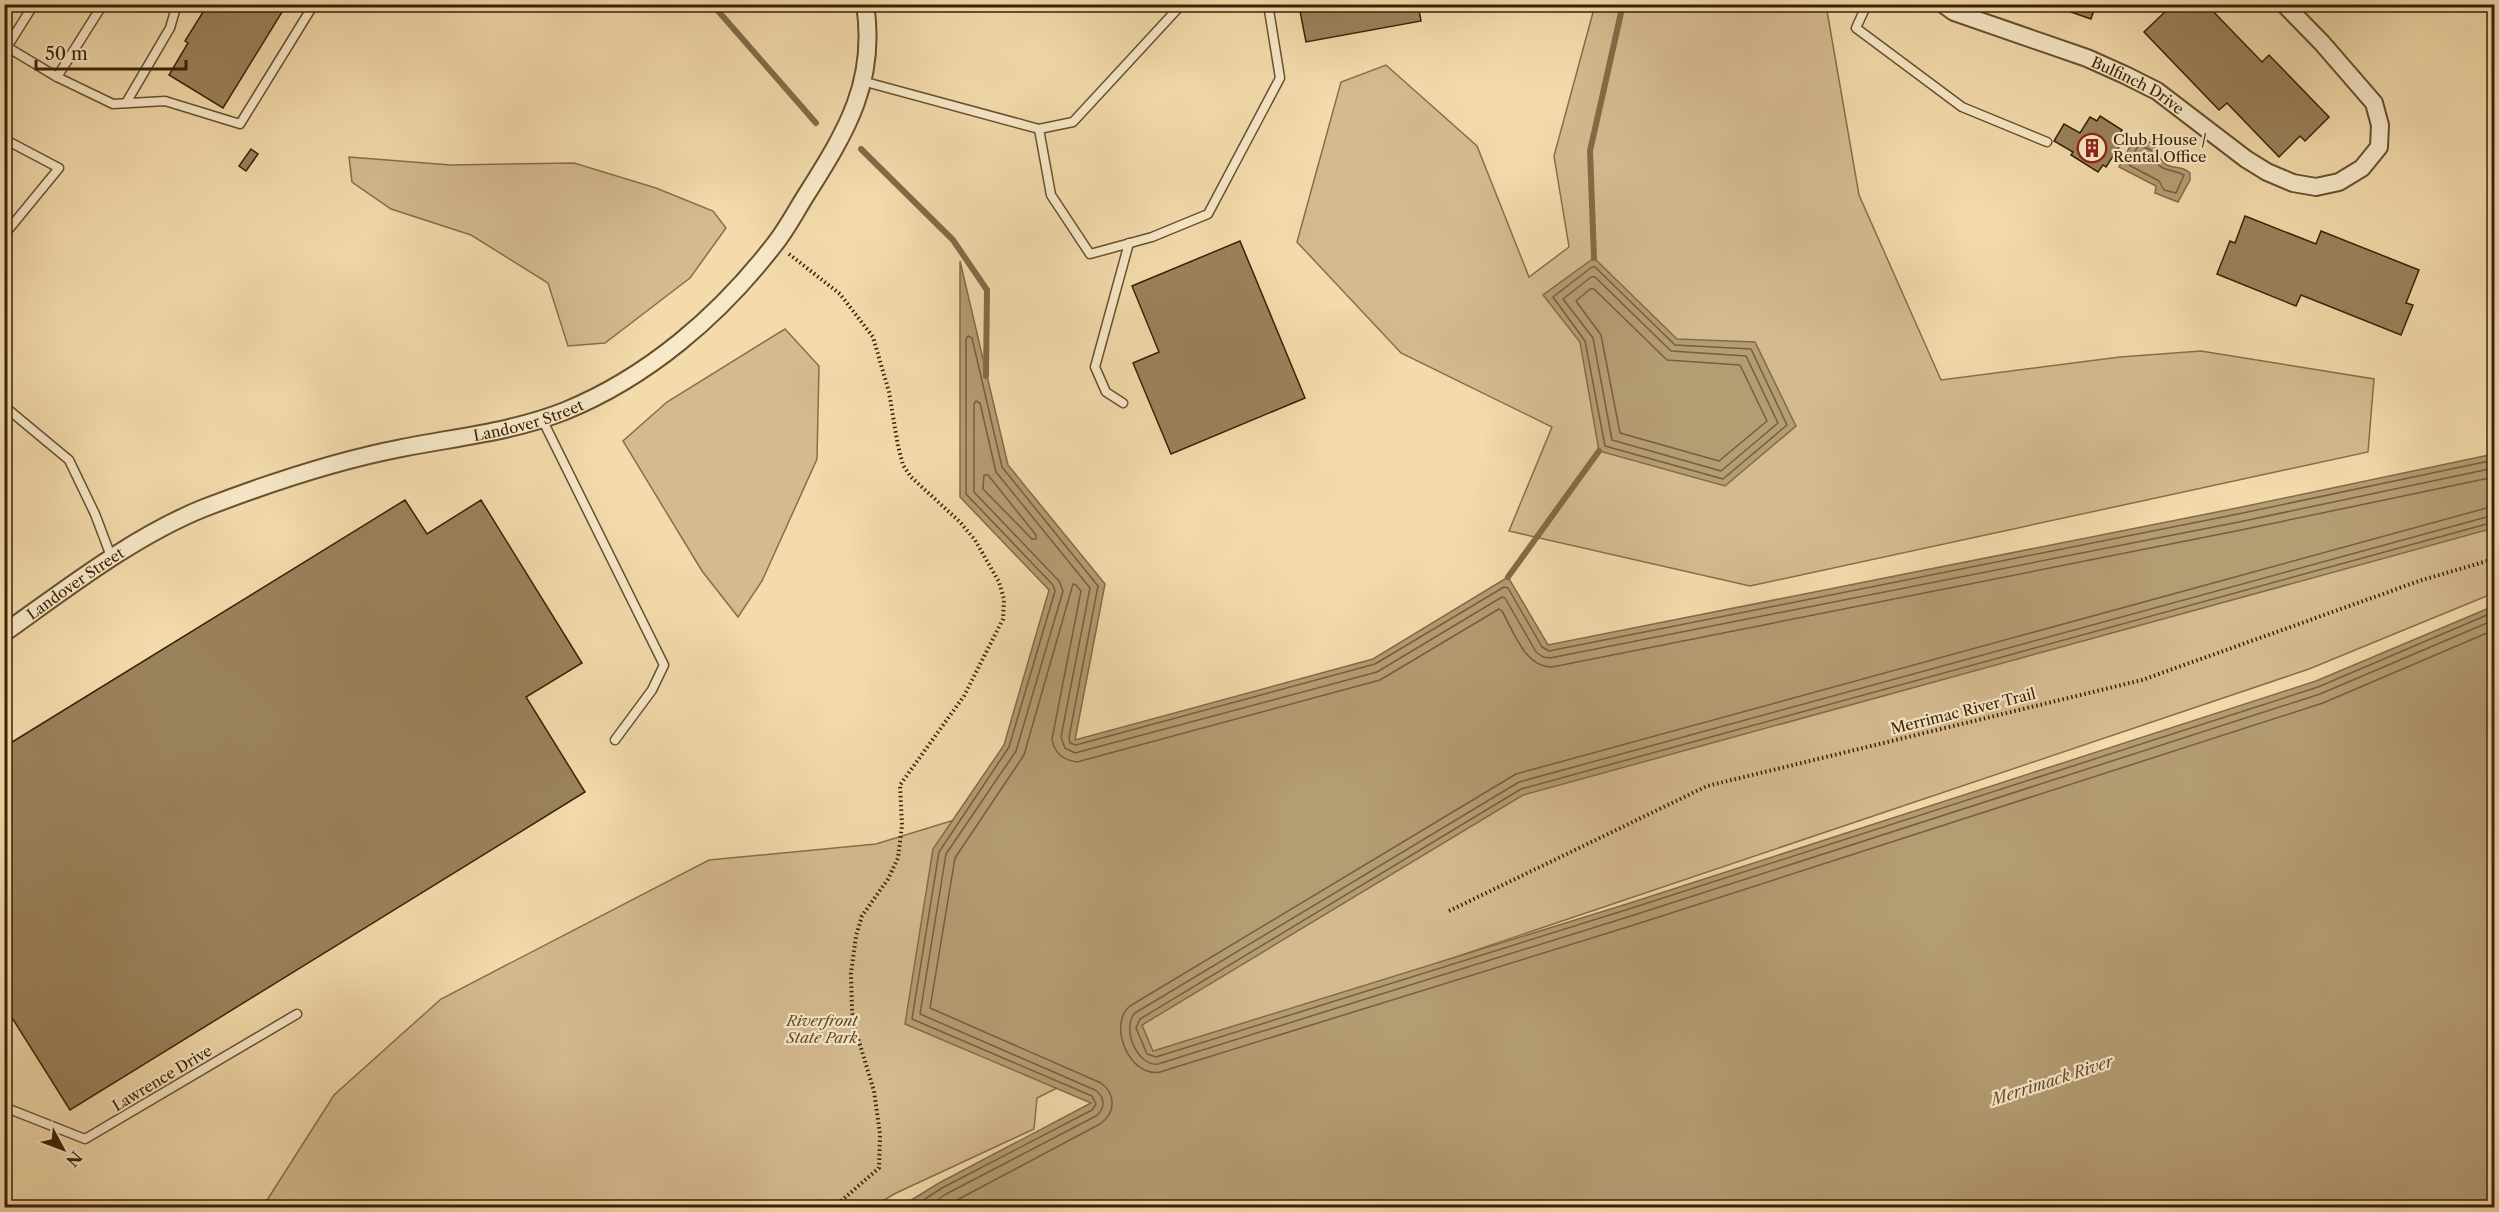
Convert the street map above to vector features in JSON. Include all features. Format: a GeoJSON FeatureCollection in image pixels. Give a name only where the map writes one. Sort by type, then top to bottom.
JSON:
{"type":"FeatureCollection","features":[{"type":"Feature","properties":{"kind":"street","name":"Landover Street"},"geometry":{"type":"LineString","coordinates":[[4,633],[140,541],[200,510],[272,483],[335,463],[402,448],[506,430],[564,411],[616,386],[692,334],[739,287],[776,243],[831,156],[856,108],[867,65],[865,4]]}},
{"type":"Feature","properties":{"kind":"street","name":"Bulfinch Drive"},"geometry":{"type":"LineString","coordinates":[[1943,4],[1954,12],[2087,58],[2146,85],[2267,172],[2293,183],[2316,187],[2339,182],[2362,168],[2379,147],[2380,125],[2374,103],[2322,43],[2284,4]]}},
{"type":"Feature","properties":{"kind":"lane"},"geometry":{"type":"LineString","coordinates":[[34,4],[7,47],[57,77],[113,104],[165,101],[240,124],[314,4]]}},
{"type":"Feature","properties":{"kind":"lane"},"geometry":{"type":"LineString","coordinates":[[57,77],[103,4]]}},
{"type":"Feature","properties":{"kind":"lane"},"geometry":{"type":"LineString","coordinates":[[126,103],[170,28],[177,4]]}},
{"type":"Feature","properties":{"kind":"lane"},"geometry":{"type":"LineString","coordinates":[[862,81],[1039,129],[1073,122],[1182,4]]}},
{"type":"Feature","properties":{"kind":"lane"},"geometry":{"type":"LineString","coordinates":[[1039,129],[1052,195],[1090,254],[1152,237],[1208,214],[1280,78],[1268,4]]}},
{"type":"Feature","properties":{"kind":"lane"},"geometry":{"type":"LineString","coordinates":[[1867,4],[1856,28],[1962,106],[2047,142]]}},
{"type":"Feature","properties":{"kind":"lane"},"geometry":{"type":"LineString","coordinates":[[4,139],[59,168],[4,235]]}},
{"type":"Feature","properties":{"kind":"lane"},"geometry":{"type":"LineString","coordinates":[[1123,403],[1106,392],[1095,367],[1129,243]]}},
{"type":"Feature","properties":{"kind":"lane"},"geometry":{"type":"LineString","coordinates":[[4,406],[69,460],[95,514],[112,559]]}},
{"type":"Feature","properties":{"kind":"lane"},"geometry":{"type":"LineString","coordinates":[[542,418],[664,665],[652,690],[615,740]]}},
{"type":"Feature","properties":{"kind":"lane","name":"Lawrence Drive"},"geometry":{"type":"LineString","coordinates":[[4,1107],[85,1139],[297,1014]]}},
{"type":"Feature","properties":{"kind":"path"},"geometry":{"type":"LineString","coordinates":[[776,243],[840,294],[873,337],[889,392],[901,456],[911,477],[960,522],[975,540],[999,582],[1004,608],[997,633],[964,696],[900,785],[902,825],[898,858],[888,879],[862,916],[852,963],[854,1025],[874,1091],[880,1134],[879,1168],[833,1208]]}},
{"type":"Feature","properties":{"kind":"path","name":"Merrimac River Trail"},"geometry":{"type":"LineString","coordinates":[[1449,911],[1707,786],[2142,680],[2421,579],[2494,559]]}},
{"type":"Feature","properties":{"kind":"green space"},"geometry":{"type":"Polygon","coordinates":[[[1595,5],[1826,5],[1859,195],[1941,380],[2120,357],[2201,351],[2374,379],[2368,452],[1750,586],[1509,531],[1552,427],[1401,353],[1297,242],[1341,82],[1386,65],[1477,146],[1529,277],[1569,247],[1554,156],[1595,5]]]}},
{"type":"Feature","properties":{"kind":"green space"},"geometry":{"type":"Polygon","coordinates":[[[349,157],[451,165],[574,163],[656,188],[713,211],[726,228],[690,278],[605,343],[568,346],[548,283],[471,235],[391,209],[352,182],[349,157]]]}},
{"type":"Feature","properties":{"kind":"green space"},"geometry":{"type":"Polygon","coordinates":[[[785,329],[819,366],[817,459],[762,581],[738,617],[702,571],[623,441],[667,402],[785,329]]]}},
{"type":"Feature","properties":{"kind":"green space","name":"Riverfront State Park"},"geometry":{"type":"Polygon","coordinates":[[[2494,525],[2494,593],[2309,669],[1242,1029],[1095,1069],[1037,1098],[1034,1129],[894,1194],[873,1207],[262,1208],[334,1095],[441,999],[709,860],[876,844],[1000,806],[2494,525]]]}},
{"type":"Feature","properties":{"kind":"water"},"geometry":{"type":"Polygon","coordinates":[[[2141,139],[2155,147],[2160,158],[2167,165],[2185,169],[2190,173],[2190,180],[2178,202],[2155,193],[2156,186],[2119,167],[2133,141],[2141,139]]]}},
{"type":"Feature","properties":{"kind":"water"},"geometry":{"type":"Polygon","coordinates":[[[1594,258],[1677,339],[1755,342],[1796,426],[1725,486],[1599,451],[1580,342],[1543,295],[1594,258]]]}},
{"type":"Feature","properties":{"kind":"water","name":"Merrimack River"},"geometry":{"type":"Polygon","coordinates":[[[960,261],[1008,465],[1105,584],[1075,740],[1373,659],[1508,577],[1548,645],[2237,508],[2494,454],[2494,528],[1523,795],[1142,1025],[1153,1051],[1630,903],[2316,681],[2494,606],[2494,1207],[900,1207],[939,1183],[1091,1103],[905,1024],[933,849],[1004,745],[1049,590],[960,497],[960,261]]]}},
{"type":"Feature","properties":{"kind":"building"},"geometry":{"type":"Polygon","coordinates":[[[208,4],[287,4],[223,108],[169,75],[188,43],[185,41],[208,4]]]}},
{"type":"Feature","properties":{"kind":"building"},"geometry":{"type":"Polygon","coordinates":[[[1303,4],[1418,4],[1421,21],[1306,42],[1300,11],[1304,11],[1303,4]]]}},
{"type":"Feature","properties":{"kind":"building"},"geometry":{"type":"Polygon","coordinates":[[[2048,4],[2096,4],[2091,19],[2048,4]]]}},
{"type":"Feature","properties":{"kind":"building"},"geometry":{"type":"Polygon","coordinates":[[[2165,4],[2206,4],[2262,62],[2269,55],[2329,117],[2305,141],[2300,136],[2279,157],[2227,103],[2219,110],[2144,32],[2169,8],[2165,4]]]}},
{"type":"Feature","properties":{"kind":"building","name":"Club House / Rental Office"},"geometry":{"type":"Polygon","coordinates":[[[2100,116],[2122,130],[2115,141],[2121,144],[2106,167],[2103,165],[2098,172],[2071,155],[2073,152],[2054,141],[2064,124],[2080,133],[2090,117],[2097,121],[2100,116]]]}},
{"type":"Feature","properties":{"kind":"building"},"geometry":{"type":"Polygon","coordinates":[[[251,149],[258,154],[246,171],[239,166],[251,149]]]}},
{"type":"Feature","properties":{"kind":"building"},"geometry":{"type":"Polygon","coordinates":[[[2245,216],[2316,244],[2321,231],[2419,270],[2406,303],[2413,305],[2401,335],[2301,295],[2296,306],[2217,274],[2230,241],[2235,243],[2245,216]]]}},
{"type":"Feature","properties":{"kind":"building"},"geometry":{"type":"Polygon","coordinates":[[[1240,241],[1305,398],[1171,454],[1133,363],[1159,352],[1132,286],[1240,241]]]}},
{"type":"Feature","properties":{"kind":"building"},"geometry":{"type":"Polygon","coordinates":[[[405,500],[427,534],[481,500],[582,663],[526,697],[585,792],[70,1110],[4,1005],[4,747],[405,500]]]}},
{"type":"Feature","properties":{"kind":"waterway"},"geometry":{"type":"LineString","coordinates":[[712,4],[816,123]]}},
{"type":"Feature","properties":{"kind":"waterway"},"geometry":{"type":"LineString","coordinates":[[1594,258],[1590,151],[1623,4]]}},
{"type":"Feature","properties":{"kind":"waterway"},"geometry":{"type":"LineString","coordinates":[[861,149],[953,240],[987,290],[986,376]]}},
{"type":"Feature","properties":{"kind":"waterway"},"geometry":{"type":"LineString","coordinates":[[1508,577],[1599,451]]}},
{"type":"Feature","properties":{"kind":"place","name":"Club House / Rental Office"},"geometry":{"type":"Point","coordinates":[2092,148]}}]}
